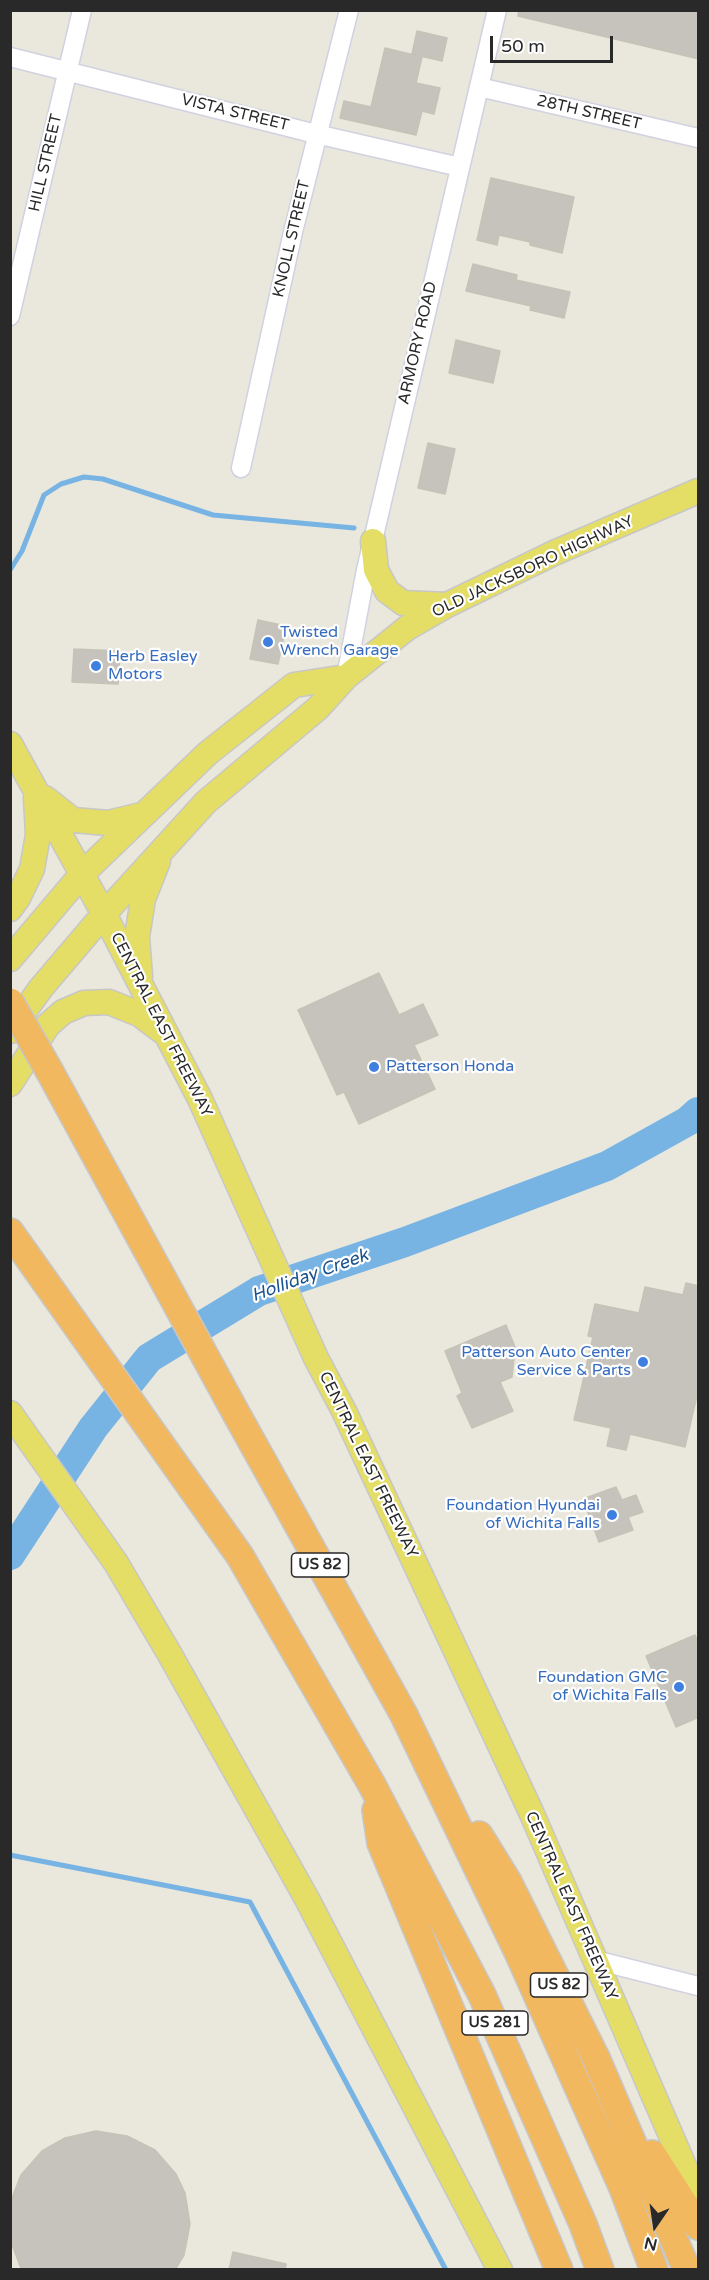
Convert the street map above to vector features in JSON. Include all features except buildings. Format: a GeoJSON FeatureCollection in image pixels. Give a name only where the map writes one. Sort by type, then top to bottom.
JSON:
{"type":"FeatureCollection","features":[{"type":"Feature","properties":{"kind":"highway","name":"US 82"},"geometry":{"type":"LineString","coordinates":[[10,1002],[404,1715],[508,1882],[596,2058],[687,2270]]}},
{"type":"Feature","properties":{"kind":"highway"},"geometry":{"type":"LineString","coordinates":[[10,1232],[240,1556],[372,1785],[381,1843],[559,2270]]}},
{"type":"Feature","properties":{"kind":"highway","name":"US 281"},"geometry":{"type":"LineString","coordinates":[[404,1715],[519,1954],[623,2188],[654,2270]]}},
{"type":"Feature","properties":{"kind":"highway","name":"US 281"},"geometry":{"type":"LineString","coordinates":[[372,1785],[482,1995],[583,2224],[600,2270]]}},
{"type":"Feature","properties":{"kind":"highway"},"geometry":{"type":"LineString","coordinates":[[596,2058],[661,2169],[699,2226]]}},
{"type":"Feature","properties":{"kind":"main road","name":"OLD JACKSBORO HIGHWAY"},"geometry":{"type":"LineString","coordinates":[[10,1031],[41,988],[104,914],[206,802],[318,708],[346,677],[407,628],[447,605],[554,553],[699,491]]}},
{"type":"Feature","properties":{"kind":"main road"},"geometry":{"type":"LineString","coordinates":[[373,541],[376,570],[387,591],[402,603],[447,605]]}},
{"type":"Feature","properties":{"kind":"main road"},"geometry":{"type":"LineString","coordinates":[[10,959],[82,874],[208,753],[294,685],[346,677]]}},
{"type":"Feature","properties":{"kind":"main road","name":"CENTRAL EAST FREEWAY"},"geometry":{"type":"LineString","coordinates":[[10,744],[104,914],[200,1099],[316,1358],[344,1411],[487,1718],[699,2198]]}},
{"type":"Feature","properties":{"kind":"main road"},"geometry":{"type":"LineString","coordinates":[[36,791],[73,820],[108,823],[141,815]]}},
{"type":"Feature","properties":{"kind":"main road"},"geometry":{"type":"LineString","coordinates":[[10,909],[32,869],[38,836],[36,791]]}},
{"type":"Feature","properties":{"kind":"main road"},"geometry":{"type":"LineString","coordinates":[[140,985],[137,937],[143,899],[163,848]]}},
{"type":"Feature","properties":{"kind":"main road"},"geometry":{"type":"LineString","coordinates":[[10,1084],[48,1025],[63,1012],[84,1003],[109,1002],[139,1014],[165,1034]]}},
{"type":"Feature","properties":{"kind":"main road"},"geometry":{"type":"LineString","coordinates":[[10,1413],[116,1563],[169,1653],[307,1899],[500,2270]]}},
{"type":"Feature","properties":{"kind":"street","name":"HILL STREET"},"geometry":{"type":"LineString","coordinates":[[10,316],[82,10]]}},
{"type":"Feature","properties":{"kind":"street","name":"KNOLL STREET"},"geometry":{"type":"LineString","coordinates":[[241,468],[316,134],[349,10]]}},
{"type":"Feature","properties":{"kind":"street","name":"ARMORY ROAD"},"geometry":{"type":"LineString","coordinates":[[346,677],[373,541],[497,10]]}},
{"type":"Feature","properties":{"kind":"street","name":"VISTA STREET"},"geometry":{"type":"LineString","coordinates":[[10,57],[316,134],[460,167]]}},
{"type":"Feature","properties":{"kind":"street","name":"28TH STREET"},"geometry":{"type":"LineString","coordinates":[[479,87],[699,138]]}},
{"type":"Feature","properties":{"kind":"street"},"geometry":{"type":"LineString","coordinates":[[595,1960],[699,1986]]}},
{"type":"Feature","properties":{"kind":"waterway"},"geometry":{"type":"LineString","coordinates":[[10,570],[22,551],[44,495],[61,484],[84,477],[103,479],[213,515],[354,528]]}},
{"type":"Feature","properties":{"kind":"waterway","name":"Holliday Creek"},"geometry":{"type":"LineString","coordinates":[[10,1555],[93,1428],[149,1358],[259,1291],[405,1242],[607,1166],[688,1121],[698,1112]]}},
{"type":"Feature","properties":{"kind":"waterway"},"geometry":{"type":"LineString","coordinates":[[10,1855],[250,1902],[446,2270]]}},
{"type":"Feature","properties":{"kind":"place","name":"Twisted Wrench Garage"},"geometry":{"type":"Point","coordinates":[268,642]}},
{"type":"Feature","properties":{"kind":"place","name":"Herb Easley Motors"},"geometry":{"type":"Point","coordinates":[96,666]}},
{"type":"Feature","properties":{"kind":"place","name":"Patterson Honda"},"geometry":{"type":"Point","coordinates":[374,1067]}},
{"type":"Feature","properties":{"kind":"place","name":"Patterson Auto Center Service & Parts"},"geometry":{"type":"Point","coordinates":[643,1362]}},
{"type":"Feature","properties":{"kind":"place","name":"Foundation Hyundai of Wichita Falls"},"geometry":{"type":"Point","coordinates":[612,1515]}},
{"type":"Feature","properties":{"kind":"place","name":"Foundation GMC of Wichita Falls"},"geometry":{"type":"Point","coordinates":[679,1687]}}]}
